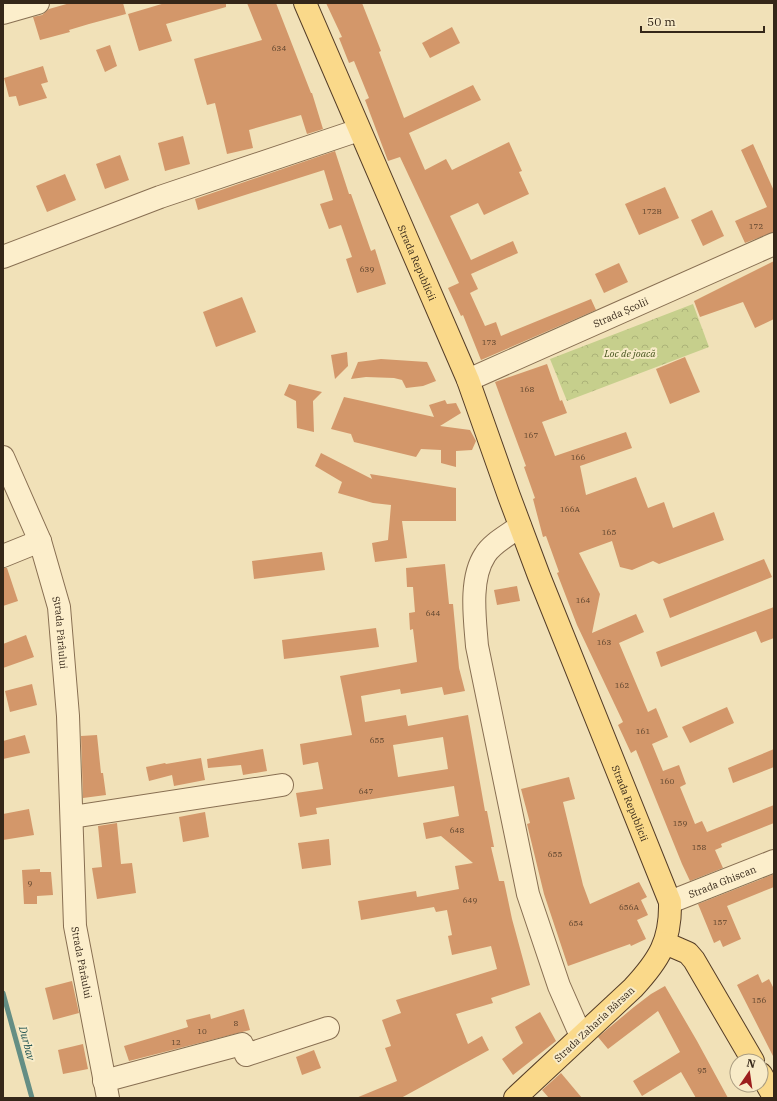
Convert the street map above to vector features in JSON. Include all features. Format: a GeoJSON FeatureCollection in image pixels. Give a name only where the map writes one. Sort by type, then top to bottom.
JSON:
{"type":"FeatureCollection","features":[{"type":"Feature","properties":{"kind":"main road","name":"Strada Republicii"},"geometry":{"type":"LineString","coordinates":[[304,3],[468,380],[520,526],[670,902],[670,919],[666,943]]}},
{"type":"Feature","properties":{"kind":"main road","name":"Strada Zaharia Bârsan"},"geometry":{"type":"LineString","coordinates":[[515,1098],[646,974],[662,953],[666,943]]}},
{"type":"Feature","properties":{"kind":"main road"},"geometry":{"type":"LineString","coordinates":[[666,943],[688,952],[694,960],[748,1053]]}},
{"type":"Feature","properties":{"kind":"main road"},"geometry":{"type":"LineString","coordinates":[[769,1088],[774,1097]]}},
{"type":"Feature","properties":{"kind":"street"},"geometry":{"type":"LineString","coordinates":[[3,13],[38,3]]}},
{"type":"Feature","properties":{"kind":"street"},"geometry":{"type":"LineString","coordinates":[[3,257],[160,197],[359,130]]}},
{"type":"Feature","properties":{"kind":"street","name":"Strada Școlii"},"geometry":{"type":"LineString","coordinates":[[468,380],[774,244]]}},
{"type":"Feature","properties":{"kind":"street","name":"Strada Pârâului"},"geometry":{"type":"LineString","coordinates":[[3,457],[40,541],[59,607],[68,716],[75,926],[106,1090],[242,1044],[246,1055],[328,1028]]}},
{"type":"Feature","properties":{"kind":"street"},"geometry":{"type":"LineString","coordinates":[[520,526],[484,556],[477,575],[475,595],[477,646],[528,894],[553,971],[581,1036]]}},
{"type":"Feature","properties":{"kind":"street"},"geometry":{"type":"LineString","coordinates":[[3,556],[40,541]]}},
{"type":"Feature","properties":{"kind":"street"},"geometry":{"type":"LineString","coordinates":[[72,817],[282,785]]}},
{"type":"Feature","properties":{"kind":"street","name":"Strada Ghiscan"},"geometry":{"type":"LineString","coordinates":[[670,902],[774,861]]}},
{"type":"Feature","properties":{"kind":"green space","name":"Loc de joacă"},"geometry":{"type":"Polygon","coordinates":[[[693,304],[709,347],[567,401],[550,359],[693,304]]]}},
{"type":"Feature","properties":{"kind":"building"},"geometry":{"type":"Polygon","coordinates":[[[70,3],[123,3],[126,14],[40,40],[33,17],[42,15],[49,9],[70,3]]]}},
{"type":"Feature","properties":{"kind":"building"},"geometry":{"type":"Polygon","coordinates":[[[165,3],[226,3],[226,7],[166,24],[172,41],[139,51],[128,14],[165,3]]]}},
{"type":"Feature","properties":{"kind":"building"},"geometry":{"type":"Polygon","coordinates":[[[247,3],[276,3],[312,93],[323,129],[307,134],[301,115],[249,130],[253,148],[227,154],[215,103],[207,105],[194,59],[262,40],[247,3]]]}},
{"type":"Feature","properties":{"kind":"building"},"geometry":{"type":"Polygon","coordinates":[[[326,3],[362,3],[381,51],[379,52],[404,118],[473,85],[481,100],[409,133],[425,170],[446,159],[452,170],[509,142],[522,171],[519,172],[529,194],[484,215],[478,203],[450,216],[471,260],[513,241],[518,253],[471,274],[478,289],[470,293],[485,326],[496,322],[501,336],[591,299],[596,310],[481,360],[463,315],[461,316],[448,288],[459,283],[400,157],[388,161],[365,100],[369,98],[354,61],[349,63],[339,38],[342,37],[326,3]]]}},
{"type":"Feature","properties":{"kind":"building"},"geometry":{"type":"Polygon","coordinates":[[[452,27],[460,43],[430,58],[422,43],[452,27]]]}},
{"type":"Feature","properties":{"kind":"building"},"geometry":{"type":"Polygon","coordinates":[[[110,45],[117,66],[105,72],[96,50],[110,45]]]}},
{"type":"Feature","properties":{"kind":"building"},"geometry":{"type":"Polygon","coordinates":[[[43,66],[48,82],[41,84],[47,98],[19,106],[16,96],[9,97],[4,78],[43,66]]]}},
{"type":"Feature","properties":{"kind":"building"},"geometry":{"type":"Polygon","coordinates":[[[183,136],[190,164],[165,171],[158,143],[183,136]]]}},
{"type":"Feature","properties":{"kind":"building"},"geometry":{"type":"Polygon","coordinates":[[[753,144],[774,191],[774,232],[745,243],[735,221],[767,207],[741,150],[753,144]]]}},
{"type":"Feature","properties":{"kind":"building"},"geometry":{"type":"Polygon","coordinates":[[[335,151],[349,194],[351,194],[371,251],[375,249],[386,284],[357,293],[346,259],[352,257],[341,225],[329,229],[320,204],[333,200],[324,170],[198,210],[195,199],[335,151]]]}},
{"type":"Feature","properties":{"kind":"building"},"geometry":{"type":"Polygon","coordinates":[[[120,155],[129,180],[105,189],[96,164],[120,155]]]}},
{"type":"Feature","properties":{"kind":"building"},"geometry":{"type":"Polygon","coordinates":[[[65,174],[76,200],[47,212],[36,186],[65,174]]]}},
{"type":"Feature","properties":{"kind":"building"},"geometry":{"type":"Polygon","coordinates":[[[665,187],[679,218],[639,235],[625,204],[665,187]]]}},
{"type":"Feature","properties":{"kind":"building"},"geometry":{"type":"Polygon","coordinates":[[[712,210],[724,236],[703,246],[691,220],[712,210]]]}},
{"type":"Feature","properties":{"kind":"building"},"geometry":{"type":"Polygon","coordinates":[[[774,261],[774,319],[755,328],[743,302],[700,317],[694,301],[774,261]]]}},
{"type":"Feature","properties":{"kind":"building"},"geometry":{"type":"Polygon","coordinates":[[[619,263],[628,282],[604,293],[595,274],[619,263]]]}},
{"type":"Feature","properties":{"kind":"building"},"geometry":{"type":"Polygon","coordinates":[[[242,297],[256,332],[216,347],[203,312],[242,297]]]}},
{"type":"Feature","properties":{"kind":"building"},"geometry":{"type":"Polygon","coordinates":[[[347,352],[348,366],[335,379],[331,355],[347,352]]]}},
{"type":"Feature","properties":{"kind":"building"},"geometry":{"type":"Polygon","coordinates":[[[685,357],[700,392],[670,404],[656,369],[685,357]]]}},
{"type":"Feature","properties":{"kind":"building"},"geometry":{"type":"Polygon","coordinates":[[[381,359],[427,362],[436,381],[423,386],[406,388],[402,380],[394,378],[366,377],[351,379],[358,362],[381,359]]]}},
{"type":"Feature","properties":{"kind":"building"},"geometry":{"type":"Polygon","coordinates":[[[547,364],[560,401],[562,400],[567,413],[542,422],[555,456],[626,432],[632,448],[580,466],[586,495],[636,477],[648,508],[664,502],[673,528],[714,512],[724,540],[659,564],[653,561],[632,570],[620,567],[612,541],[579,553],[600,594],[592,633],[636,614],[644,632],[619,643],[648,712],[656,708],[668,737],[652,744],[663,771],[679,765],[686,784],[680,787],[695,824],[702,821],[707,832],[774,805],[774,823],[721,844],[722,847],[715,850],[723,868],[690,881],[636,750],[631,753],[618,725],[623,722],[577,625],[557,573],[559,572],[546,536],[543,537],[533,499],[535,498],[524,467],[526,466],[495,382],[547,364]]]}},
{"type":"Feature","properties":{"kind":"building"},"geometry":{"type":"Polygon","coordinates":[[[289,384],[322,392],[313,401],[314,432],[297,428],[296,401],[284,395],[289,384]]]}},
{"type":"Feature","properties":{"kind":"building"},"geometry":{"type":"Polygon","coordinates":[[[344,397],[434,417],[429,405],[445,400],[447,404],[456,403],[461,413],[440,426],[470,430],[476,441],[472,450],[456,451],[456,467],[441,463],[441,450],[421,449],[416,457],[354,442],[351,434],[331,429],[344,397]]]}},
{"type":"Feature","properties":{"kind":"building"},"geometry":{"type":"Polygon","coordinates":[[[321,453],[372,479],[370,474],[456,488],[456,521],[402,521],[407,558],[375,562],[372,543],[388,540],[391,505],[373,503],[338,493],[342,482],[315,466],[321,453]]]}},
{"type":"Feature","properties":{"kind":"building"},"geometry":{"type":"Polygon","coordinates":[[[322,552],[325,570],[254,579],[252,561],[322,552]]]}},
{"type":"Feature","properties":{"kind":"building"},"geometry":{"type":"Polygon","coordinates":[[[764,559],[772,577],[670,618],[663,599],[764,559]]]}},
{"type":"Feature","properties":{"kind":"building"},"geometry":{"type":"Polygon","coordinates":[[[445,564],[449,604],[453,604],[459,668],[465,691],[444,695],[442,687],[401,694],[400,689],[361,696],[365,722],[406,715],[408,726],[468,715],[485,811],[487,811],[494,847],[491,847],[499,881],[504,881],[512,919],[530,985],[491,998],[493,1003],[456,1014],[468,1044],[482,1036],[489,1050],[401,1098],[356,1098],[397,1081],[385,1048],[391,1046],[382,1020],[401,1013],[396,1000],[497,969],[491,946],[452,955],[448,936],[452,935],[447,910],[436,912],[434,907],[361,920],[358,901],[416,891],[417,897],[459,889],[455,866],[473,863],[441,836],[426,839],[423,823],[459,816],[454,786],[316,808],[317,814],[300,817],[296,793],[323,789],[318,762],[303,765],[300,744],[352,735],[340,676],[417,662],[413,629],[410,630],[409,613],[415,612],[413,587],[407,587],[406,568],[445,564]],[[443,737],[393,745],[398,777],[448,769],[443,737]]]}},
{"type":"Feature","properties":{"kind":"building"},"geometry":{"type":"Polygon","coordinates":[[[3,568],[7,568],[18,601],[3,606],[3,568]]]}},
{"type":"Feature","properties":{"kind":"building"},"geometry":{"type":"Polygon","coordinates":[[[517,586],[520,601],[497,605],[494,590],[517,586]]]}},
{"type":"Feature","properties":{"kind":"building"},"geometry":{"type":"Polygon","coordinates":[[[774,607],[774,638],[761,643],[756,631],[661,667],[656,652],[774,607]]]}},
{"type":"Feature","properties":{"kind":"building"},"geometry":{"type":"Polygon","coordinates":[[[376,628],[379,647],[284,659],[282,640],[376,628]]]}},
{"type":"Feature","properties":{"kind":"building"},"geometry":{"type":"Polygon","coordinates":[[[26,635],[34,657],[3,668],[3,644],[26,635]]]}},
{"type":"Feature","properties":{"kind":"building"},"geometry":{"type":"Polygon","coordinates":[[[32,684],[37,705],[10,712],[5,691],[32,684]]]}},
{"type":"Feature","properties":{"kind":"building"},"geometry":{"type":"Polygon","coordinates":[[[727,707],[734,723],[690,743],[682,727],[727,707]]]}},
{"type":"Feature","properties":{"kind":"building"},"geometry":{"type":"Polygon","coordinates":[[[25,735],[30,753],[3,759],[3,741],[25,735]]]}},
{"type":"Feature","properties":{"kind":"building"},"geometry":{"type":"Polygon","coordinates":[[[97,735],[101,773],[103,773],[106,795],[83,798],[81,736],[97,735]]]}},
{"type":"Feature","properties":{"kind":"building"},"geometry":{"type":"Polygon","coordinates":[[[263,749],[267,771],[243,775],[241,765],[208,768],[207,759],[263,749]]]}},
{"type":"Feature","properties":{"kind":"building"},"geometry":{"type":"Polygon","coordinates":[[[774,749],[774,767],[733,783],[728,768],[774,749]]]}},
{"type":"Feature","properties":{"kind":"building"},"geometry":{"type":"Polygon","coordinates":[[[201,758],[205,780],[174,786],[172,775],[149,781],[146,767],[201,758]]]}},
{"type":"Feature","properties":{"kind":"building"},"geometry":{"type":"Polygon","coordinates":[[[569,777],[575,799],[563,802],[583,885],[590,904],[639,882],[647,897],[641,900],[648,915],[637,920],[646,939],[631,946],[630,944],[568,966],[544,894],[527,824],[530,823],[521,789],[569,777]]]}},
{"type":"Feature","properties":{"kind":"building"},"geometry":{"type":"Polygon","coordinates":[[[29,809],[34,835],[3,840],[3,814],[29,809]]]}},
{"type":"Feature","properties":{"kind":"building"},"geometry":{"type":"Polygon","coordinates":[[[205,812],[209,837],[183,842],[179,817],[205,812]]]}},
{"type":"Feature","properties":{"kind":"building"},"geometry":{"type":"Polygon","coordinates":[[[117,823],[121,864],[132,863],[136,893],[97,899],[92,868],[102,867],[98,826],[117,823]]]}},
{"type":"Feature","properties":{"kind":"building"},"geometry":{"type":"Polygon","coordinates":[[[329,839],[331,865],[302,869],[298,843],[329,839]]]}},
{"type":"Feature","properties":{"kind":"building"},"geometry":{"type":"Polygon","coordinates":[[[40,869],[40,872],[51,872],[53,895],[37,896],[37,904],[24,904],[22,870],[40,869]]]}},
{"type":"Feature","properties":{"kind":"building"},"geometry":{"type":"Polygon","coordinates":[[[774,874],[774,887],[727,906],[741,939],[723,947],[720,940],[714,943],[698,904],[774,874]]]}},
{"type":"Feature","properties":{"kind":"building"},"geometry":{"type":"Polygon","coordinates":[[[758,974],[762,983],[769,979],[774,989],[774,1058],[737,985],[758,974]]]}},
{"type":"Feature","properties":{"kind":"building"},"geometry":{"type":"Polygon","coordinates":[[[72,981],[79,1013],[53,1020],[45,988],[72,981]]]}},
{"type":"Feature","properties":{"kind":"building"},"geometry":{"type":"Polygon","coordinates":[[[665,986],[728,1098],[696,1098],[681,1072],[642,1096],[633,1081],[680,1052],[658,1011],[608,1049],[598,1037],[651,994],[665,986]]]}},
{"type":"Feature","properties":{"kind":"building"},"geometry":{"type":"Polygon","coordinates":[[[244,1009],[250,1030],[129,1061],[124,1046],[188,1027],[186,1020],[210,1014],[211,1019],[244,1009]]]}},
{"type":"Feature","properties":{"kind":"building"},"geometry":{"type":"Polygon","coordinates":[[[540,1012],[556,1041],[513,1075],[502,1059],[523,1043],[515,1027],[540,1012]]]}},
{"type":"Feature","properties":{"kind":"building"},"geometry":{"type":"Polygon","coordinates":[[[83,1044],[88,1069],[63,1074],[58,1050],[83,1044]]]}},
{"type":"Feature","properties":{"kind":"building"},"geometry":{"type":"Polygon","coordinates":[[[314,1050],[321,1068],[302,1075],[296,1057],[314,1050]]]}},
{"type":"Feature","properties":{"kind":"building"},"geometry":{"type":"Polygon","coordinates":[[[561,1073],[582,1098],[549,1098],[542,1090],[561,1073]]]}},
{"type":"Feature","properties":{"kind":"waterway","name":"Durbav"},"geometry":{"type":"LineString","coordinates":[[3,993],[32,1098]]}}]}
